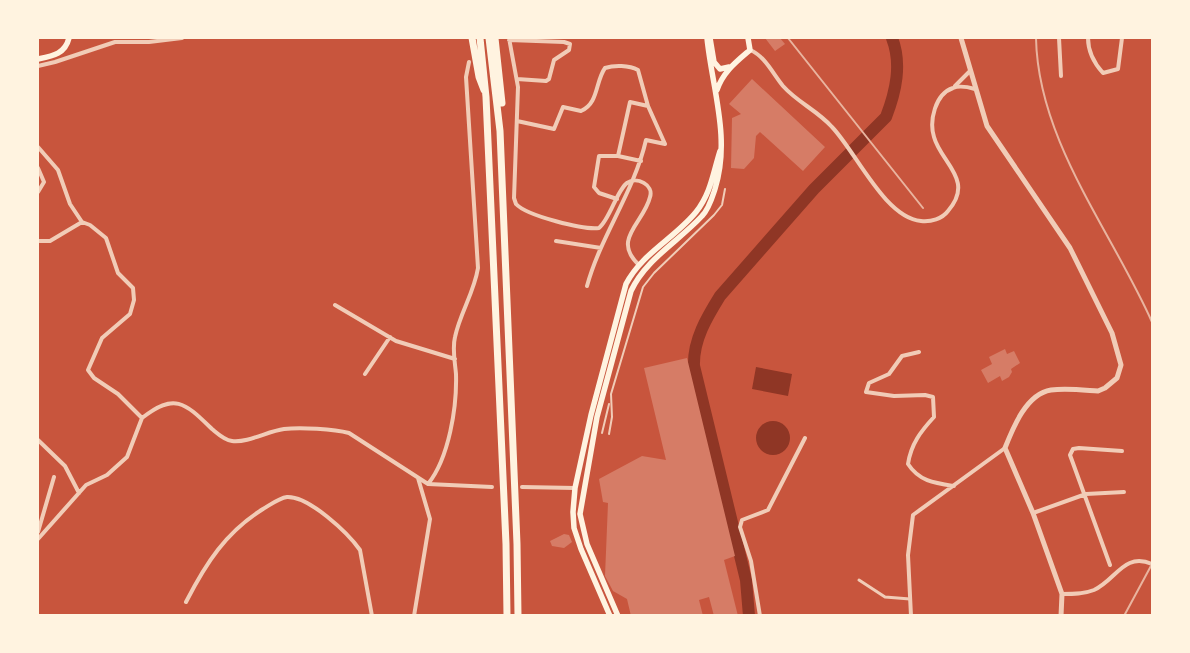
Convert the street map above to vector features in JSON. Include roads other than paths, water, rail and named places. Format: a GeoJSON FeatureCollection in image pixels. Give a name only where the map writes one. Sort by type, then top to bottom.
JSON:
{"type":"FeatureCollection","features":[{"type":"Feature","properties":{"kind":"highway"},"geometry":{"type":"LineString","coordinates":[[472,38],[479,77],[486,97]]}},
{"type":"Feature","properties":{"kind":"highway"},"geometry":{"type":"LineString","coordinates":[[480,38],[486,97],[506,534],[507,616]]}},
{"type":"Feature","properties":{"kind":"highway"},"geometry":{"type":"LineString","coordinates":[[489,38],[500,131]]}},
{"type":"Feature","properties":{"kind":"highway"},"geometry":{"type":"LineString","coordinates":[[505,38],[500,131],[517,544],[518,616]]}},
{"type":"Feature","properties":{"kind":"main road"},"geometry":{"type":"LineString","coordinates":[[38,59],[62,52],[69,38]]}},
{"type":"Feature","properties":{"kind":"main road"},"geometry":{"type":"LineString","coordinates":[[708,38],[716,65],[720,69],[730,68]]}},
{"type":"Feature","properties":{"kind":"main road"},"geometry":{"type":"LineString","coordinates":[[708,38],[712,81],[717,90]]}},
{"type":"Feature","properties":{"kind":"main road"},"geometry":{"type":"LineString","coordinates":[[618,616],[587,544],[580,514],[597,417],[634,285],[649,266],[708,209],[720,173],[722,159],[717,90],[720,80],[750,50],[748,38]]}},
{"type":"Feature","properties":{"kind":"main road"},"geometry":{"type":"LineString","coordinates":[[610,616],[576,536],[573,520],[575,488],[591,415],[626,284],[639,265],[694,214],[709,192],[720,149]]}},
{"type":"Feature","properties":{"kind":"street"},"geometry":{"type":"LineString","coordinates":[[38,66],[66,59],[119,39],[149,42],[182,38]]}},
{"type":"Feature","properties":{"kind":"street"},"geometry":{"type":"LineString","coordinates":[[517,79],[546,81],[549,79],[554,60],[569,50],[570,44],[505,38],[517,79],[514,198],[519,207],[585,229],[595,229],[603,225],[625,185],[632,180],[643,182],[651,192],[650,198],[628,242],[629,253],[639,265]]}},
{"type":"Feature","properties":{"kind":"street"},"geometry":{"type":"LineString","coordinates":[[911,616],[908,555],[913,515],[1005,448],[1015,422],[1028,404],[1050,390],[1098,390],[1105,388],[1117,378],[1121,365],[1112,332],[1082,269],[994,137],[985,120],[960,38]]}},
{"type":"Feature","properties":{"kind":"street"},"geometry":{"type":"LineString","coordinates":[[1059,38],[1061,76]]}},
{"type":"Feature","properties":{"kind":"street"},"geometry":{"type":"LineString","coordinates":[[1088,38],[1088,48],[1096,66],[1104,73],[1118,69],[1122,38]]}},
{"type":"Feature","properties":{"kind":"street"},"geometry":{"type":"LineString","coordinates":[[750,50],[760,56],[789,92],[833,128],[889,203],[902,215],[914,220],[928,222],[941,217],[950,209],[957,195],[956,173],[935,142],[932,128],[933,117],[938,101],[970,71]]}},
{"type":"Feature","properties":{"kind":"street"},"geometry":{"type":"LineString","coordinates":[[62,52],[66,59]]}},
{"type":"Feature","properties":{"kind":"street"},"geometry":{"type":"LineString","coordinates":[[428,484],[434,476],[449,433],[455,398],[453,347],[456,332],[475,283],[478,268],[466,77],[469,62]]}},
{"type":"Feature","properties":{"kind":"street"},"geometry":{"type":"LineString","coordinates":[[517,121],[554,129],[563,107],[581,111],[588,107],[596,94],[603,70],[611,66],[638,70],[648,106],[666,144],[646,140],[641,161],[601,248],[587,286]]}},
{"type":"Feature","properties":{"kind":"street"},"geometry":{"type":"LineString","coordinates":[[953,87],[975,89]]}},
{"type":"Feature","properties":{"kind":"street"},"geometry":{"type":"LineString","coordinates":[[618,156],[630,102],[648,106]]}},
{"type":"Feature","properties":{"kind":"street"},"geometry":{"type":"LineString","coordinates":[[38,147],[58,170],[70,204],[82,222],[90,225],[106,238],[118,273],[132,285],[134,292],[133,308],[130,314],[102,338],[88,365],[89,373],[118,394],[142,418]]}},
{"type":"Feature","properties":{"kind":"street"},"geometry":{"type":"LineString","coordinates":[[617,199],[599,193],[594,187],[599,156],[618,156],[641,161]]}},
{"type":"Feature","properties":{"kind":"street"},"geometry":{"type":"LineString","coordinates":[[38,168],[44,182],[38,192]]}},
{"type":"Feature","properties":{"kind":"street"},"geometry":{"type":"LineString","coordinates":[[38,241],[50,241],[82,222]]}},
{"type":"Feature","properties":{"kind":"street"},"geometry":{"type":"LineString","coordinates":[[556,240],[601,248]]}},
{"type":"Feature","properties":{"kind":"street"},"geometry":{"type":"LineString","coordinates":[[335,305],[390,337],[417,348],[454,359]]}},
{"type":"Feature","properties":{"kind":"street"},"geometry":{"type":"LineString","coordinates":[[365,374],[390,337]]}},
{"type":"Feature","properties":{"kind":"street"},"geometry":{"type":"LineString","coordinates":[[919,352],[902,356],[889,374],[869,383],[866,392],[894,396],[925,395],[933,397],[934,417],[920,433],[910,452],[908,464],[915,475],[936,484],[954,486]]}},
{"type":"Feature","properties":{"kind":"street"},"geometry":{"type":"LineString","coordinates":[[38,539],[94,479],[107,475],[128,457],[142,418],[162,404],[185,404],[220,436],[230,441],[286,429],[338,430],[349,433],[428,484],[492,487]]}},
{"type":"Feature","properties":{"kind":"street"},"geometry":{"type":"LineString","coordinates":[[760,616],[751,561],[740,527],[742,520],[768,510],[805,438]]}},
{"type":"Feature","properties":{"kind":"street"},"geometry":{"type":"LineString","coordinates":[[38,440],[65,466],[79,493]]}},
{"type":"Feature","properties":{"kind":"street"},"geometry":{"type":"LineString","coordinates":[[1005,448],[1033,513],[1062,594],[1060,616]]}},
{"type":"Feature","properties":{"kind":"street"},"geometry":{"type":"LineString","coordinates":[[1110,565],[1070,451],[1079,448],[1122,451]]}},
{"type":"Feature","properties":{"kind":"street"},"geometry":{"type":"LineString","coordinates":[[38,532],[54,477]]}},
{"type":"Feature","properties":{"kind":"street"},"geometry":{"type":"LineString","coordinates":[[413,616],[430,519],[418,478]]}},
{"type":"Feature","properties":{"kind":"street"},"geometry":{"type":"LineString","coordinates":[[522,487],[575,488]]}},
{"type":"Feature","properties":{"kind":"street"},"geometry":{"type":"LineString","coordinates":[[1033,513],[1086,494],[1124,492]]}},
{"type":"Feature","properties":{"kind":"street"},"geometry":{"type":"LineString","coordinates":[[186,602],[207,563],[230,533],[246,520],[279,500],[289,497],[304,502],[327,516],[355,542],[360,550],[372,616]]}},
{"type":"Feature","properties":{"kind":"street"},"geometry":{"type":"LineString","coordinates":[[1062,594],[1083,593],[1096,589],[1132,562],[1144,561],[1152,564]]}},
{"type":"Feature","properties":{"kind":"street"},"geometry":{"type":"LineString","coordinates":[[860,580],[885,597],[910,599]]}},
{"type":"Feature","properties":{"kind":"lane"},"geometry":{"type":"LineString","coordinates":[[602,433],[642,287],[714,215],[722,205],[725,189]]}},
{"type":"Feature","properties":{"kind":"lane"},"geometry":{"type":"LineString","coordinates":[[609,434],[612,417],[610,400]]}},
{"type":"Feature","properties":{"kind":"waterway"},"geometry":{"type":"LineString","coordinates":[[749,616],[746,580],[694,366],[698,338],[720,296],[814,189],[886,117],[893,97],[897,68],[897,58],[892,38]]}},
{"type":"Feature","properties":{"kind":"railway"},"geometry":{"type":"LineString","coordinates":[[788,38],[923,208]]}},
{"type":"Feature","properties":{"kind":"railway"},"geometry":{"type":"LineString","coordinates":[[1036,38],[1040,76],[1049,113],[1063,149],[1079,184],[1152,322]]}},
{"type":"Feature","properties":{"kind":"railway"},"geometry":{"type":"LineString","coordinates":[[1124,616],[1152,564]]}}]}
